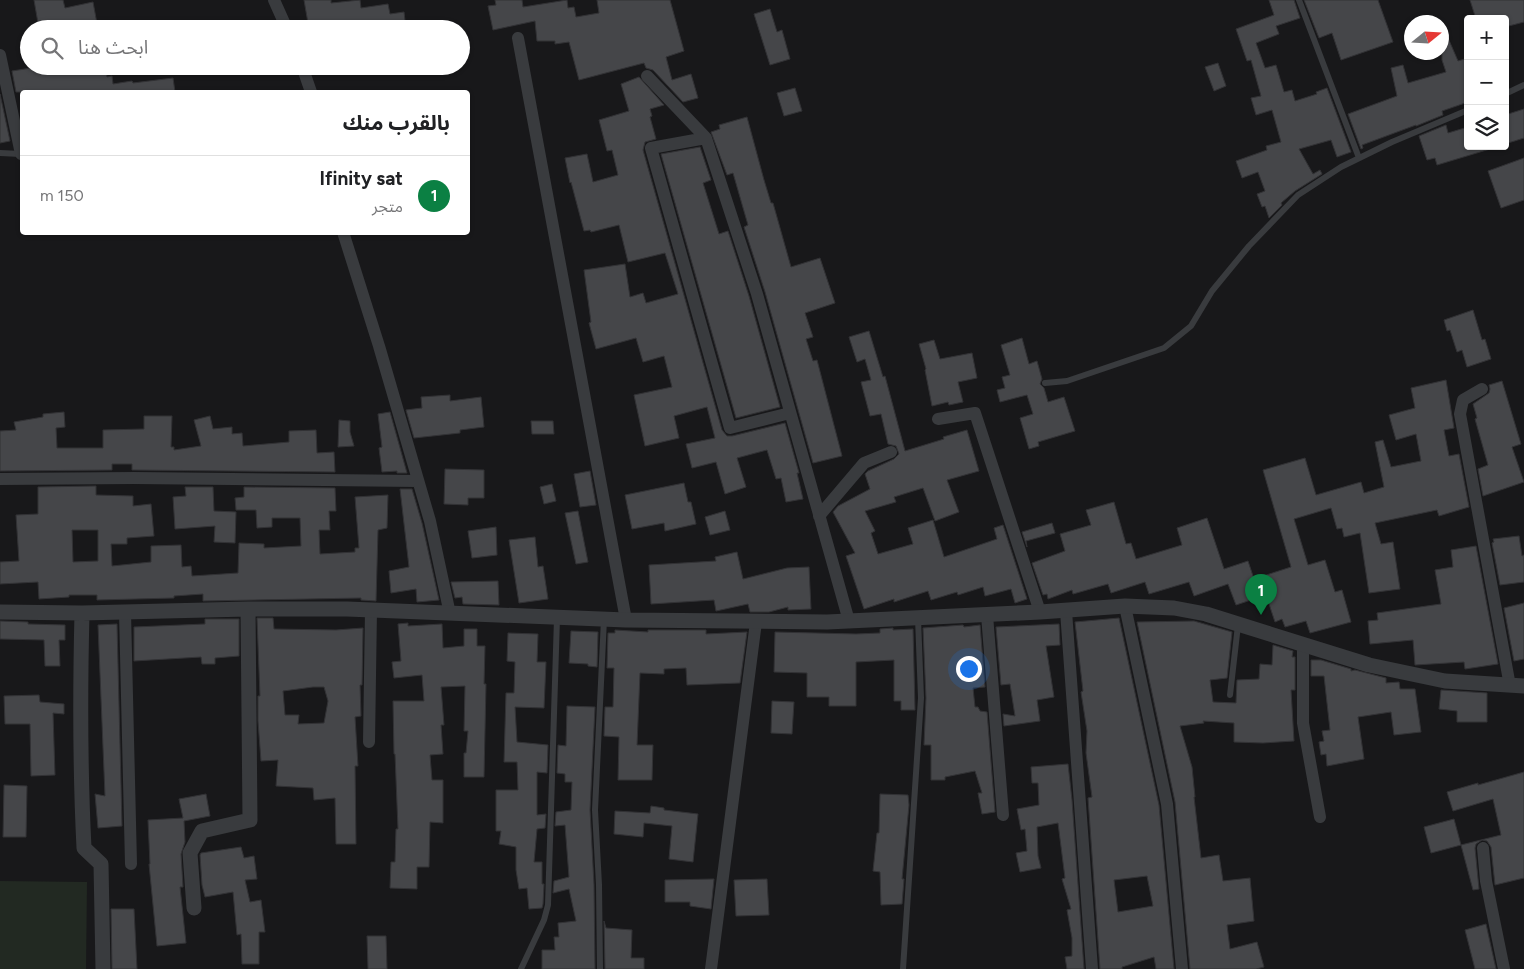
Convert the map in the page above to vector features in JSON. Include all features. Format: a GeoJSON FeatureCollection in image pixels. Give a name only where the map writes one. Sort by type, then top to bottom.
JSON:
{"type":"FeatureCollection","features":[{"type":"Feature","properties":{"kind":"street"},"geometry":{"type":"LineString","coordinates":[[274,0],[283,20]]}},
{"type":"Feature","properties":{"kind":"street"},"geometry":{"type":"LineString","coordinates":[[518,38],[626,620]]}},
{"type":"Feature","properties":{"kind":"street"},"geometry":{"type":"LineString","coordinates":[[0,55],[20,145]]}},
{"type":"Feature","properties":{"kind":"street"},"geometry":{"type":"LineString","coordinates":[[305,75],[310,90]]}},
{"type":"Feature","properties":{"kind":"street"},"geometry":{"type":"LineString","coordinates":[[647,76],[706,138],[756,294],[849,621]]}},
{"type":"Feature","properties":{"kind":"street"},"geometry":{"type":"LineString","coordinates":[[706,138],[651,148],[730,428],[790,412]]}},
{"type":"Feature","properties":{"kind":"street"},"geometry":{"type":"LineString","coordinates":[[344,235],[379,346],[430,521],[450,614]]}},
{"type":"Feature","properties":{"kind":"street"},"geometry":{"type":"LineString","coordinates":[[0,612],[82,614],[248,609],[371,610],[557,618],[756,622],[849,621],[1125,606],[1174,608],[1206,614],[1369,665],[1445,681],[1517,686],[1460,414],[1463,400],[1482,389]]}},
{"type":"Feature","properties":{"kind":"street"},"geometry":{"type":"LineString","coordinates":[[938,419],[975,413],[1040,612]]}},
{"type":"Feature","properties":{"kind":"street"},"geometry":{"type":"LineString","coordinates":[[819,516],[864,462],[891,452]]}},
{"type":"Feature","properties":{"kind":"street"},"geometry":{"type":"LineString","coordinates":[[0,479],[144,478],[418,481]]}},
{"type":"Feature","properties":{"kind":"street"},"geometry":{"type":"LineString","coordinates":[[1125,606],[1166,804],[1182,969]]}},
{"type":"Feature","properties":{"kind":"street"},"geometry":{"type":"LineString","coordinates":[[194,908],[190,853],[202,832],[250,820],[248,609]]}},
{"type":"Feature","properties":{"kind":"street"},"geometry":{"type":"LineString","coordinates":[[369,742],[371,610]]}},
{"type":"Feature","properties":{"kind":"street"},"geometry":{"type":"LineString","coordinates":[[1066,610],[1092,969]]}},
{"type":"Feature","properties":{"kind":"street"},"geometry":{"type":"LineString","coordinates":[[125,612],[131,864]]}},
{"type":"Feature","properties":{"kind":"street"},"geometry":{"type":"LineString","coordinates":[[82,614],[80,751],[84,848],[101,864],[103,969]]}},
{"type":"Feature","properties":{"kind":"street"},"geometry":{"type":"LineString","coordinates":[[986,615],[1003,815]]}},
{"type":"Feature","properties":{"kind":"street"},"geometry":{"type":"LineString","coordinates":[[711,969],[756,622]]}},
{"type":"Feature","properties":{"kind":"street"},"geometry":{"type":"LineString","coordinates":[[1303,645],[1304,723],[1320,817]]}},
{"type":"Feature","properties":{"kind":"street"},"geometry":{"type":"LineString","coordinates":[[1483,848],[1486,881],[1504,969]]}},
{"type":"Feature","properties":{"kind":"lane"},"geometry":{"type":"LineString","coordinates":[[1299,0],[1358,158]]}},
{"type":"Feature","properties":{"kind":"lane"},"geometry":{"type":"LineString","coordinates":[[1509,92],[1524,86]]}},
{"type":"Feature","properties":{"kind":"lane"},"geometry":{"type":"LineString","coordinates":[[1045,382],[1067,381],[1164,348],[1191,326],[1212,291],[1249,246],[1298,195],[1340,166],[1464,112]]}},
{"type":"Feature","properties":{"kind":"lane"},"geometry":{"type":"LineString","coordinates":[[0,153],[20,154]]}},
{"type":"Feature","properties":{"kind":"lane"},"geometry":{"type":"LineString","coordinates":[[521,969],[544,920],[548,905],[557,618]]}},
{"type":"Feature","properties":{"kind":"lane"},"geometry":{"type":"LineString","coordinates":[[903,969],[922,698],[918,618]]}},
{"type":"Feature","properties":{"kind":"lane"},"geometry":{"type":"LineString","coordinates":[[600,969],[599,885],[595,810],[604,619]]}},
{"type":"Feature","properties":{"kind":"lane"},"geometry":{"type":"LineString","coordinates":[[1230,695],[1238,624]]}},
{"type":"Feature","properties":{"kind":"shaded area"},"geometry":{"type":"Polygon","coordinates":[[[0,881],[87,882],[86,969],[0,969],[0,881]]]}},
{"type":"Feature","properties":{"kind":"building"},"geometry":{"type":"Polygon","coordinates":[[[34,0],[63,0],[65,8],[93,2],[96,20],[37,20],[34,0]]]}},
{"type":"Feature","properties":{"kind":"building"},"geometry":{"type":"Polygon","coordinates":[[[304,0],[331,0],[331,3],[360,0],[361,8],[388,4],[390,14],[404,12],[405,20],[307,20],[304,0]]]}},
{"type":"Feature","properties":{"kind":"building"},"geometry":{"type":"Polygon","coordinates":[[[495,0],[522,0],[523,7],[567,0],[568,8],[574,7],[576,17],[599,13],[597,0],[670,0],[684,51],[666,57],[672,80],[691,74],[698,98],[683,102],[653,70],[646,68],[644,63],[579,80],[569,42],[555,44],[555,41],[537,41],[535,21],[493,30],[488,6],[496,5],[495,0]]]}},
{"type":"Feature","properties":{"kind":"building"},"geometry":{"type":"Polygon","coordinates":[[[1269,0],[1294,0],[1300,18],[1276,26],[1279,34],[1256,43],[1265,68],[1276,65],[1284,92],[1292,90],[1295,101],[1317,94],[1316,92],[1327,88],[1351,152],[1337,157],[1331,140],[1299,149],[1313,174],[1320,170],[1322,174],[1295,191],[1281,203],[1282,205],[1269,218],[1265,206],[1262,207],[1257,194],[1265,191],[1258,172],[1242,178],[1236,161],[1267,150],[1266,146],[1281,142],[1272,110],[1256,115],[1251,98],[1261,96],[1251,60],[1247,61],[1236,29],[1274,15],[1269,0]]]}},
{"type":"Feature","properties":{"kind":"building"},"geometry":{"type":"Polygon","coordinates":[[[1304,0],[1378,0],[1393,42],[1341,60],[1332,33],[1319,38],[1304,0]]]}},
{"type":"Feature","properties":{"kind":"building"},"geometry":{"type":"Polygon","coordinates":[[[1470,0],[1524,0],[1524,22],[1509,26],[1509,15],[1475,15],[1470,0]]]}},
{"type":"Feature","properties":{"kind":"building"},"geometry":{"type":"Polygon","coordinates":[[[770,9],[777,32],[782,30],[790,59],[770,65],[754,14],[770,9]]]}},
{"type":"Feature","properties":{"kind":"building"},"geometry":{"type":"Polygon","coordinates":[[[1449,40],[1458,61],[1464,59],[1464,103],[1442,111],[1443,115],[1362,145],[1363,148],[1361,149],[1348,114],[1397,96],[1391,68],[1403,65],[1408,83],[1446,72],[1442,60],[1449,60],[1449,40]]]}},
{"type":"Feature","properties":{"kind":"building"},"geometry":{"type":"Polygon","coordinates":[[[1218,63],[1226,86],[1214,91],[1205,67],[1218,63]]]}},
{"type":"Feature","properties":{"kind":"building"},"geometry":{"type":"Polygon","coordinates":[[[20,70],[20,75],[107,75],[107,77],[112,76],[113,84],[173,78],[175,90],[20,90],[20,92],[16,92],[12,71],[20,70]]]}},
{"type":"Feature","properties":{"kind":"building"},"geometry":{"type":"Polygon","coordinates":[[[639,77],[664,105],[650,109],[652,116],[650,117],[656,139],[645,142],[643,150],[722,430],[727,436],[732,436],[785,423],[799,473],[797,473],[803,499],[786,502],[781,478],[776,479],[767,450],[737,458],[746,487],[725,494],[716,462],[692,468],[686,444],[715,438],[707,407],[674,416],[679,438],[645,446],[634,395],[672,387],[664,356],[643,362],[636,338],[596,349],[589,323],[591,322],[584,270],[625,264],[630,297],[643,293],[646,303],[678,294],[665,253],[628,262],[619,225],[591,232],[590,230],[584,231],[565,158],[587,154],[593,182],[618,175],[612,150],[607,151],[599,120],[629,111],[621,84],[639,77]]]}},
{"type":"Feature","properties":{"kind":"building"},"geometry":{"type":"Polygon","coordinates":[[[795,88],[802,111],[784,116],[777,93],[795,88]]]}},
{"type":"Feature","properties":{"kind":"building"},"geometry":{"type":"Polygon","coordinates":[[[0,94],[10,141],[0,143],[0,94]]]}},
{"type":"Feature","properties":{"kind":"building"},"geometry":{"type":"Polygon","coordinates":[[[1524,109],[1524,138],[1509,143],[1509,114],[1524,109]]]}},
{"type":"Feature","properties":{"kind":"building"},"geometry":{"type":"Polygon","coordinates":[[[747,117],[791,267],[820,258],[835,303],[805,313],[813,337],[806,339],[813,361],[817,360],[842,456],[813,463],[765,292],[744,227],[748,225],[733,173],[727,175],[711,132],[720,129],[719,125],[747,117]]]}},
{"type":"Feature","properties":{"kind":"building"},"geometry":{"type":"Polygon","coordinates":[[[1446,125],[1448,133],[1464,128],[1464,150],[1487,150],[1437,165],[1435,158],[1427,160],[1419,136],[1446,125]]]}},
{"type":"Feature","properties":{"kind":"building"},"geometry":{"type":"Polygon","coordinates":[[[700,147],[711,180],[703,183],[719,234],[728,231],[749,296],[780,407],[736,418],[661,154],[700,147]]]}},
{"type":"Feature","properties":{"kind":"building"},"geometry":{"type":"Polygon","coordinates":[[[1524,158],[1524,200],[1501,208],[1488,171],[1524,158]]]}},
{"type":"Feature","properties":{"kind":"building"},"geometry":{"type":"Polygon","coordinates":[[[1473,310],[1482,340],[1485,339],[1491,359],[1467,367],[1462,350],[1457,352],[1450,330],[1447,331],[1444,320],[1473,310]]]}},
{"type":"Feature","properties":{"kind":"building"},"geometry":{"type":"Polygon","coordinates":[[[869,331],[883,377],[885,376],[905,451],[967,430],[979,471],[947,480],[959,512],[935,521],[923,488],[894,497],[896,502],[865,511],[875,531],[871,533],[878,554],[913,544],[908,528],[933,520],[944,557],[997,539],[994,528],[1003,525],[1027,599],[1015,603],[1011,589],[985,596],[983,587],[958,595],[957,592],[931,600],[928,591],[894,602],[894,599],[864,609],[846,556],[855,553],[833,512],[838,506],[870,489],[865,474],[868,471],[894,459],[899,454],[896,446],[888,444],[881,414],[870,416],[861,382],[871,380],[865,359],[857,362],[849,337],[869,331]]]}},
{"type":"Feature","properties":{"kind":"building"},"geometry":{"type":"Polygon","coordinates":[[[1022,338],[1029,364],[1037,361],[1042,379],[1040,384],[1044,388],[1048,402],[1064,397],[1075,431],[1038,442],[1039,446],[1029,449],[1020,418],[1033,414],[1027,395],[1000,402],[997,390],[1005,388],[1002,377],[1010,375],[1001,345],[1022,338]]]}},
{"type":"Feature","properties":{"kind":"building"},"geometry":{"type":"Polygon","coordinates":[[[934,340],[940,359],[972,353],[977,378],[958,382],[963,402],[949,405],[948,402],[932,406],[926,369],[919,344],[934,340]]]}},
{"type":"Feature","properties":{"kind":"building"},"geometry":{"type":"Polygon","coordinates":[[[1446,380],[1454,428],[1444,430],[1449,456],[1459,454],[1469,507],[1439,516],[1437,510],[1375,523],[1381,544],[1393,542],[1400,589],[1369,593],[1360,533],[1344,537],[1342,528],[1337,529],[1331,508],[1294,519],[1308,565],[1325,560],[1335,592],[1342,590],[1351,622],[1310,633],[1306,621],[1285,627],[1282,619],[1275,622],[1266,595],[1236,605],[1228,584],[1194,596],[1189,582],[1149,594],[1145,582],[1111,593],[1108,584],[1073,594],[1072,590],[1048,599],[1047,594],[1043,595],[1032,563],[1065,551],[1060,534],[1091,525],[1086,510],[1114,502],[1126,544],[1131,543],[1136,559],[1182,545],[1177,528],[1207,518],[1224,569],[1248,561],[1254,579],[1291,567],[1263,470],[1305,458],[1316,495],[1361,482],[1364,493],[1384,487],[1375,442],[1383,440],[1391,467],[1421,461],[1416,434],[1396,440],[1389,415],[1415,408],[1411,388],[1446,380]]]}},
{"type":"Feature","properties":{"kind":"building"},"geometry":{"type":"Polygon","coordinates":[[[1502,381],[1521,444],[1512,447],[1524,482],[1483,496],[1478,469],[1488,465],[1475,419],[1477,418],[1473,404],[1489,393],[1489,385],[1502,381]]]}},
{"type":"Feature","properties":{"kind":"building"},"geometry":{"type":"Polygon","coordinates":[[[450,395],[450,401],[481,397],[484,427],[460,430],[460,433],[414,438],[406,410],[422,408],[421,397],[450,395]]]}},
{"type":"Feature","properties":{"kind":"building"},"geometry":{"type":"Polygon","coordinates":[[[64,412],[65,427],[56,428],[57,448],[103,448],[103,430],[144,429],[144,416],[172,416],[171,447],[174,447],[174,450],[201,446],[194,420],[210,416],[213,429],[232,427],[232,434],[242,433],[243,446],[289,442],[289,431],[316,430],[317,453],[334,452],[335,472],[132,470],[132,464],[112,464],[112,470],[0,471],[0,431],[16,430],[14,422],[43,417],[43,414],[64,412]]]}},
{"type":"Feature","properties":{"kind":"building"},"geometry":{"type":"Polygon","coordinates":[[[390,412],[407,473],[397,473],[397,471],[382,472],[379,448],[382,447],[378,414],[390,412]]]}},
{"type":"Feature","properties":{"kind":"building"},"geometry":{"type":"Polygon","coordinates":[[[339,420],[350,421],[350,432],[354,446],[338,447],[339,420]]]}},
{"type":"Feature","properties":{"kind":"building"},"geometry":{"type":"Polygon","coordinates":[[[531,421],[553,421],[554,434],[532,434],[531,421]]]}},
{"type":"Feature","properties":{"kind":"building"},"geometry":{"type":"Polygon","coordinates":[[[445,469],[484,470],[484,498],[468,498],[468,505],[444,504],[445,469]]]}},
{"type":"Feature","properties":{"kind":"building"},"geometry":{"type":"Polygon","coordinates":[[[590,471],[596,505],[580,507],[574,474],[590,471]]]}},
{"type":"Feature","properties":{"kind":"building"},"geometry":{"type":"Polygon","coordinates":[[[684,483],[696,524],[665,531],[664,523],[632,529],[625,495],[684,483]]]}},
{"type":"Feature","properties":{"kind":"building"},"geometry":{"type":"Polygon","coordinates":[[[552,484],[556,501],[544,504],[540,487],[552,484]]]}},
{"type":"Feature","properties":{"kind":"building"},"geometry":{"type":"Polygon","coordinates":[[[96,486],[96,495],[133,496],[133,506],[151,504],[154,536],[127,538],[127,544],[111,544],[112,566],[151,562],[151,546],[181,545],[182,567],[191,566],[192,576],[238,573],[239,543],[264,544],[264,548],[301,546],[300,518],[272,518],[272,527],[257,528],[256,510],[236,510],[235,498],[244,497],[244,487],[335,488],[336,511],[329,511],[330,530],[319,530],[320,554],[355,552],[355,548],[359,548],[355,497],[388,495],[387,528],[378,530],[376,601],[361,600],[361,598],[203,601],[203,594],[174,596],[174,598],[97,600],[97,595],[69,595],[69,597],[39,599],[38,582],[0,584],[0,562],[19,561],[16,515],[38,514],[38,487],[96,486]],[[72,530],[73,562],[98,561],[98,530],[72,530]]]}},
{"type":"Feature","properties":{"kind":"building"},"geometry":{"type":"Polygon","coordinates":[[[185,487],[213,487],[214,511],[236,512],[235,543],[214,542],[215,526],[175,529],[173,497],[186,496],[185,487]]]}},
{"type":"Feature","properties":{"kind":"building"},"geometry":{"type":"Polygon","coordinates":[[[400,489],[412,489],[422,523],[439,600],[417,602],[416,589],[391,593],[389,571],[409,567],[400,489]]]}},
{"type":"Feature","properties":{"kind":"building"},"geometry":{"type":"Polygon","coordinates":[[[578,511],[588,562],[576,564],[565,513],[578,511]]]}},
{"type":"Feature","properties":{"kind":"building"},"geometry":{"type":"Polygon","coordinates":[[[725,511],[730,530],[710,535],[705,517],[725,511]]]}},
{"type":"Feature","properties":{"kind":"building"},"geometry":{"type":"Polygon","coordinates":[[[1052,523],[1055,533],[1026,541],[1027,547],[1022,532],[1052,523]]]}},
{"type":"Feature","properties":{"kind":"building"},"geometry":{"type":"Polygon","coordinates":[[[496,527],[497,555],[472,558],[468,531],[496,527]]]}},
{"type":"Feature","properties":{"kind":"building"},"geometry":{"type":"Polygon","coordinates":[[[1519,536],[1522,556],[1524,555],[1524,582],[1500,585],[1492,543],[1494,542],[1493,539],[1519,536]]]}},
{"type":"Feature","properties":{"kind":"building"},"geometry":{"type":"Polygon","coordinates":[[[535,537],[538,567],[543,566],[548,599],[519,603],[509,540],[535,537]]]}},
{"type":"Feature","properties":{"kind":"building"},"geometry":{"type":"Polygon","coordinates":[[[1476,546],[1498,664],[1465,669],[1464,662],[1415,665],[1413,640],[1370,644],[1368,621],[1378,620],[1377,613],[1441,604],[1435,570],[1453,567],[1451,550],[1476,546]]]}},
{"type":"Feature","properties":{"kind":"building"},"geometry":{"type":"Polygon","coordinates":[[[737,552],[743,579],[787,568],[809,567],[811,609],[788,610],[788,607],[769,612],[750,612],[748,604],[716,611],[714,600],[651,604],[649,565],[716,561],[715,557],[737,552]]]}},
{"type":"Feature","properties":{"kind":"building"},"geometry":{"type":"Polygon","coordinates":[[[498,581],[499,605],[463,604],[462,597],[455,598],[451,582],[498,581]]]}},
{"type":"Feature","properties":{"kind":"building"},"geometry":{"type":"Polygon","coordinates":[[[1524,603],[1524,659],[1514,661],[1504,608],[1524,603]]]}},
{"type":"Feature","properties":{"kind":"building"},"geometry":{"type":"Polygon","coordinates":[[[257,618],[273,618],[274,629],[336,630],[363,628],[362,685],[360,685],[361,716],[355,717],[358,766],[355,766],[356,844],[336,844],[335,798],[314,800],[313,788],[276,786],[278,760],[261,761],[258,721],[258,696],[260,696],[257,618]],[[324,687],[283,691],[285,715],[299,715],[298,724],[324,723],[328,701],[324,687]]]}},
{"type":"Feature","properties":{"kind":"building"},"geometry":{"type":"Polygon","coordinates":[[[1119,618],[1159,805],[1174,969],[1156,969],[1154,957],[1122,967],[1122,969],[1100,969],[1088,798],[1092,797],[1086,753],[1087,731],[1081,692],[1083,691],[1075,622],[1119,618]],[[1147,876],[1114,880],[1118,912],[1153,906],[1147,876]]]}},
{"type":"Feature","properties":{"kind":"building"},"geometry":{"type":"Polygon","coordinates":[[[205,619],[239,619],[239,656],[215,658],[215,664],[202,664],[201,657],[134,661],[134,627],[205,624],[205,619]]]}},
{"type":"Feature","properties":{"kind":"building"},"geometry":{"type":"Polygon","coordinates":[[[0,621],[65,625],[65,640],[59,640],[60,666],[45,666],[44,640],[0,639],[0,621]]]}},
{"type":"Feature","properties":{"kind":"building"},"geometry":{"type":"Polygon","coordinates":[[[1194,621],[1232,632],[1227,678],[1210,680],[1213,702],[1236,703],[1237,680],[1259,679],[1260,664],[1272,665],[1273,645],[1293,651],[1292,657],[1295,657],[1295,690],[1291,690],[1294,741],[1234,742],[1234,723],[1203,721],[1204,723],[1180,726],[1192,767],[1201,858],[1219,855],[1223,881],[1250,878],[1254,921],[1227,925],[1230,949],[1257,942],[1264,967],[1256,969],[1190,969],[1175,802],[1137,622],[1194,621]]]}},
{"type":"Feature","properties":{"kind":"building"},"geometry":{"type":"Polygon","coordinates":[[[408,623],[408,626],[442,624],[443,648],[464,646],[464,629],[477,629],[477,646],[485,646],[484,777],[464,777],[464,753],[466,753],[468,731],[464,731],[465,686],[441,687],[444,725],[441,725],[443,754],[430,755],[432,780],[443,780],[443,823],[430,822],[429,867],[417,867],[417,889],[390,888],[391,862],[395,862],[396,829],[398,829],[393,701],[424,701],[422,675],[394,678],[392,662],[401,661],[398,624],[408,623]]]}},
{"type":"Feature","properties":{"kind":"building"},"geometry":{"type":"Polygon","coordinates":[[[117,624],[122,826],[98,828],[95,794],[105,796],[98,625],[117,624]]]}},
{"type":"Feature","properties":{"kind":"building"},"geometry":{"type":"Polygon","coordinates":[[[1059,624],[1060,645],[1046,646],[1054,697],[1037,700],[1040,721],[1004,726],[1003,714],[1015,716],[1010,684],[1001,685],[996,627],[1059,624]]]}},
{"type":"Feature","properties":{"kind":"building"},"geometry":{"type":"Polygon","coordinates":[[[963,625],[964,627],[980,625],[985,687],[973,688],[975,707],[978,707],[980,711],[987,712],[995,812],[982,814],[978,793],[982,793],[975,771],[945,777],[945,780],[931,780],[931,745],[924,745],[926,698],[923,628],[963,625]]]}},
{"type":"Feature","properties":{"kind":"building"},"geometry":{"type":"Polygon","coordinates":[[[893,628],[893,630],[913,629],[915,710],[901,710],[901,701],[894,701],[894,660],[856,662],[856,706],[829,706],[829,697],[807,697],[807,673],[774,672],[775,632],[856,634],[880,633],[880,629],[893,628]]]}},
{"type":"Feature","properties":{"kind":"building"},"geometry":{"type":"Polygon","coordinates":[[[615,630],[648,632],[648,630],[706,630],[706,634],[747,632],[740,683],[687,685],[686,668],[664,669],[664,674],[640,673],[637,745],[653,745],[652,780],[618,780],[619,737],[604,736],[605,707],[613,707],[614,668],[607,668],[608,633],[615,633],[615,630]]]}},
{"type":"Feature","properties":{"kind":"building"},"geometry":{"type":"Polygon","coordinates":[[[571,631],[598,632],[597,667],[588,666],[588,664],[569,663],[571,631]]]}},
{"type":"Feature","properties":{"kind":"building"},"geometry":{"type":"Polygon","coordinates":[[[508,633],[538,634],[537,662],[546,662],[544,708],[515,707],[517,742],[548,745],[547,773],[537,772],[537,815],[546,814],[545,828],[537,829],[534,862],[542,862],[542,884],[544,884],[542,908],[529,909],[527,888],[519,889],[516,870],[516,847],[499,844],[501,831],[496,831],[496,790],[518,790],[517,762],[504,762],[506,693],[514,693],[515,662],[507,661],[508,633]]]}},
{"type":"Feature","properties":{"kind":"building"},"geometry":{"type":"Polygon","coordinates":[[[1311,660],[1321,660],[1351,669],[1351,671],[1355,670],[1386,678],[1386,683],[1399,682],[1400,689],[1415,689],[1421,732],[1394,735],[1391,712],[1358,717],[1364,759],[1327,766],[1326,754],[1321,755],[1319,742],[1324,741],[1322,731],[1330,730],[1324,676],[1311,676],[1311,660]]]}},
{"type":"Feature","properties":{"kind":"building"},"geometry":{"type":"Polygon","coordinates":[[[1441,690],[1487,693],[1487,722],[1457,722],[1457,711],[1439,709],[1441,690]]]}},
{"type":"Feature","properties":{"kind":"building"},"geometry":{"type":"Polygon","coordinates":[[[39,695],[40,702],[64,704],[64,714],[53,713],[55,775],[31,776],[30,724],[5,724],[4,696],[39,695]]]}},
{"type":"Feature","properties":{"kind":"building"},"geometry":{"type":"Polygon","coordinates":[[[772,701],[794,702],[792,734],[771,733],[772,701]]]}},
{"type":"Feature","properties":{"kind":"building"},"geometry":{"type":"Polygon","coordinates":[[[567,706],[595,707],[590,810],[594,885],[595,969],[542,969],[542,950],[555,950],[554,937],[559,937],[558,923],[576,921],[569,889],[553,893],[554,881],[569,877],[565,825],[555,826],[556,812],[571,810],[572,782],[565,782],[565,774],[557,773],[558,745],[566,746],[567,706]]]}},
{"type":"Feature","properties":{"kind":"building"},"geometry":{"type":"Polygon","coordinates":[[[1068,764],[1084,969],[1067,969],[1065,957],[1072,956],[1072,938],[1067,910],[1071,909],[1062,879],[1065,878],[1058,823],[1037,827],[1038,856],[1041,868],[1020,872],[1016,853],[1027,851],[1025,829],[1021,830],[1017,809],[1039,805],[1038,783],[1032,783],[1031,767],[1068,764]]]}},
{"type":"Feature","properties":{"kind":"building"},"geometry":{"type":"Polygon","coordinates":[[[1524,772],[1524,878],[1495,885],[1491,847],[1487,841],[1482,840],[1476,844],[1475,848],[1479,889],[1473,890],[1461,845],[1501,835],[1493,799],[1453,811],[1447,792],[1524,772]]]}},
{"type":"Feature","properties":{"kind":"building"},"geometry":{"type":"Polygon","coordinates":[[[4,785],[27,786],[26,837],[3,837],[4,785]]]}},
{"type":"Feature","properties":{"kind":"building"},"geometry":{"type":"Polygon","coordinates":[[[206,794],[210,816],[184,821],[185,842],[181,854],[183,887],[180,887],[186,943],[157,946],[149,864],[148,820],[183,818],[179,799],[206,794]]]}},
{"type":"Feature","properties":{"kind":"building"},"geometry":{"type":"Polygon","coordinates":[[[880,794],[908,795],[909,805],[902,879],[904,879],[902,904],[881,905],[880,872],[873,871],[877,833],[879,833],[880,794]]]}},
{"type":"Feature","properties":{"kind":"building"},"geometry":{"type":"Polygon","coordinates":[[[651,806],[664,808],[664,810],[698,814],[693,862],[669,859],[672,826],[644,823],[643,837],[614,834],[615,811],[650,813],[651,806]]]}},
{"type":"Feature","properties":{"kind":"building"},"geometry":{"type":"Polygon","coordinates":[[[1454,819],[1461,845],[1431,853],[1424,827],[1454,819]]]}},
{"type":"Feature","properties":{"kind":"building"},"geometry":{"type":"Polygon","coordinates":[[[241,847],[244,858],[254,856],[257,879],[245,880],[250,902],[261,900],[265,932],[259,932],[259,964],[242,964],[241,934],[237,935],[233,892],[205,897],[202,885],[201,853],[241,847]]]}},
{"type":"Feature","properties":{"kind":"building"},"geometry":{"type":"Polygon","coordinates":[[[714,879],[711,909],[690,906],[690,902],[665,902],[665,880],[714,879]]]}},
{"type":"Feature","properties":{"kind":"building"},"geometry":{"type":"Polygon","coordinates":[[[767,879],[769,915],[736,916],[734,880],[767,879]]]}},
{"type":"Feature","properties":{"kind":"building"},"geometry":{"type":"Polygon","coordinates":[[[111,909],[134,909],[137,969],[112,969],[111,909]]]}},
{"type":"Feature","properties":{"kind":"building"},"geometry":{"type":"Polygon","coordinates":[[[604,921],[606,928],[632,930],[631,958],[644,958],[644,969],[605,969],[604,921]]]}},
{"type":"Feature","properties":{"kind":"building"},"geometry":{"type":"Polygon","coordinates":[[[1486,924],[1496,969],[1475,969],[1465,930],[1486,924]]]}},
{"type":"Feature","properties":{"kind":"building"},"geometry":{"type":"Polygon","coordinates":[[[367,936],[386,936],[387,969],[368,969],[367,936]]]}},
{"type":"Feature","properties":{"kind":"place","name":"Ifinity sat"},"geometry":{"type":"Point","coordinates":[1261,615]}}]}
